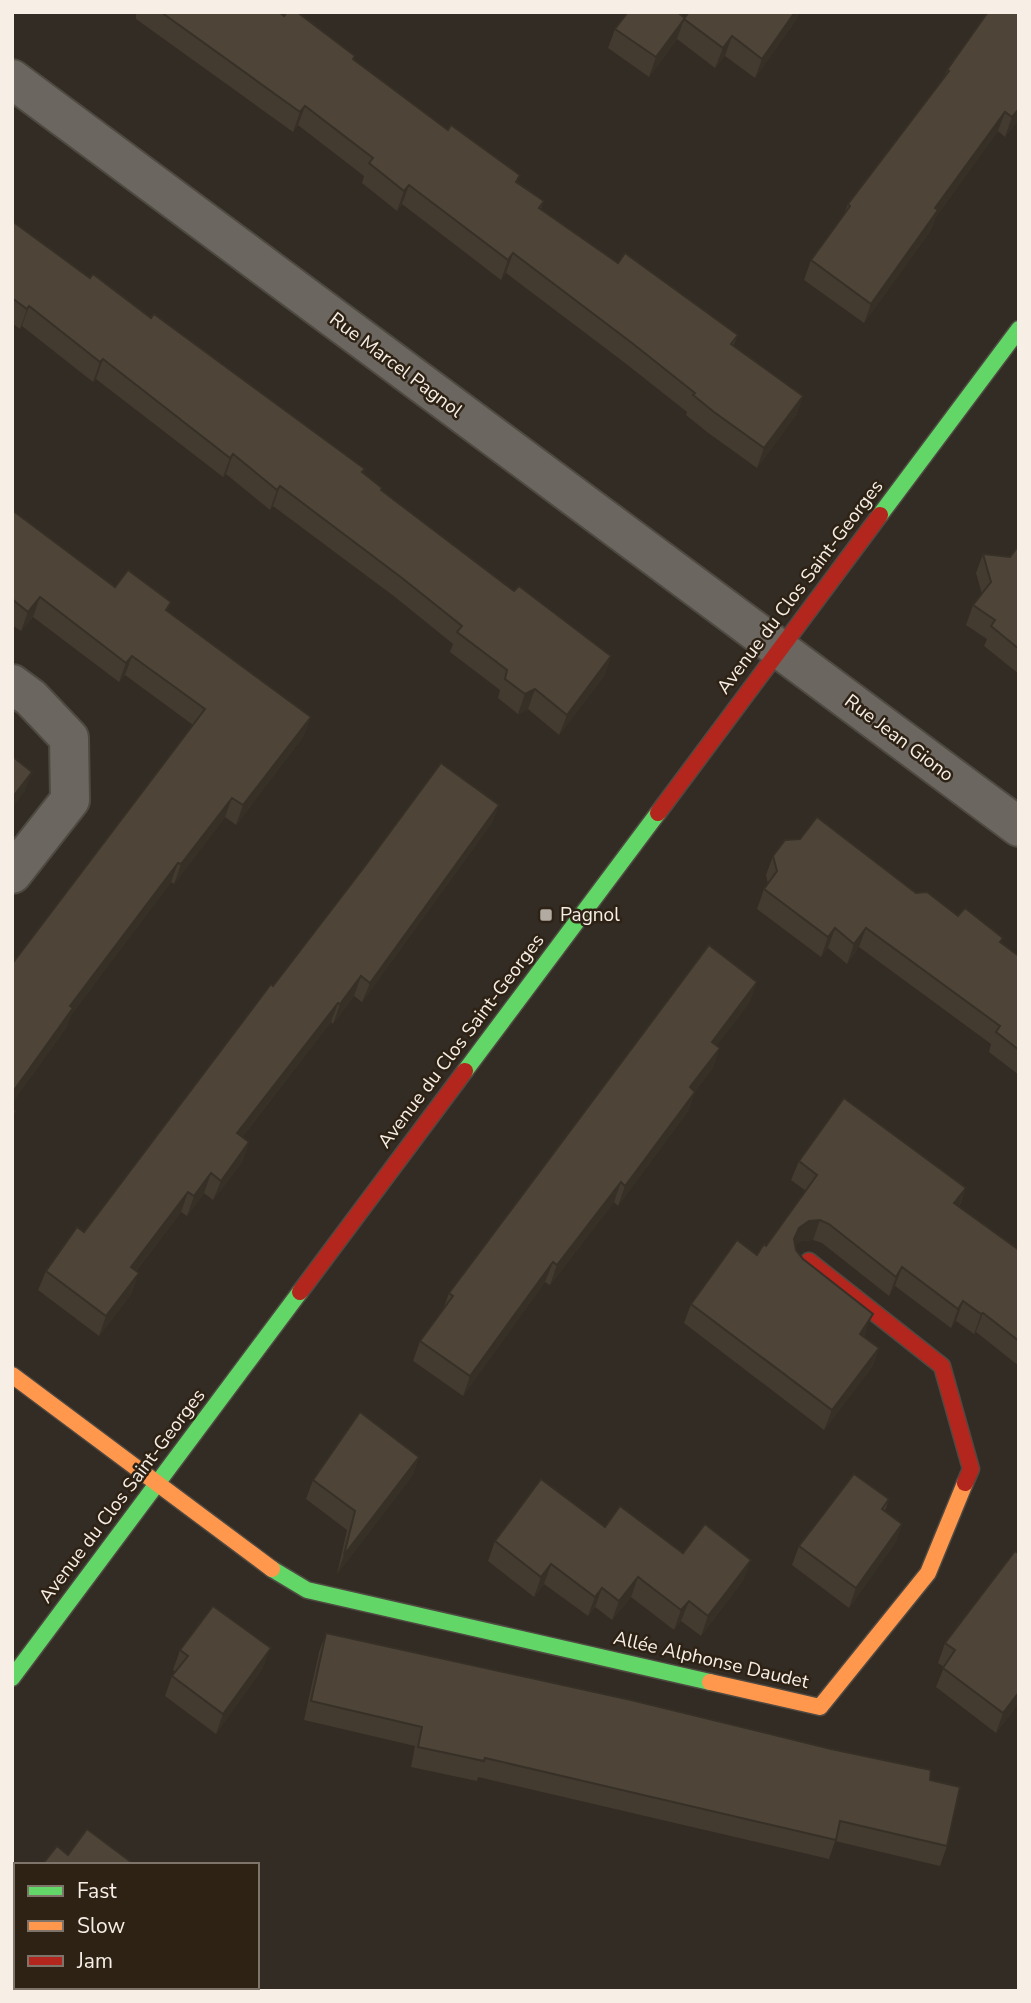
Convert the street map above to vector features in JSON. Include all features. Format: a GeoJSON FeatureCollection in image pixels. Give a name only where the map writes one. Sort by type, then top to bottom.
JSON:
{"type":"FeatureCollection","features":[{"type":"Feature","properties":{"kind":"street","name":"Rue Marcel Pagnol"},"geometry":{"type":"LineString","coordinates":[[12,79],[780,650]]}},
{"type":"Feature","properties":{"kind":"street","name":"Avenue du Clos Saint-Georges"},"geometry":{"type":"LineString","coordinates":[[12,1678],[1019,329]]}},
{"type":"Feature","properties":{"kind":"street","name":"Rue Jean Giono"},"geometry":{"type":"LineString","coordinates":[[780,650],[1019,827]]}},
{"type":"Feature","properties":{"kind":"street"},"geometry":{"type":"LineString","coordinates":[[12,684],[31,698],[69,738],[70,800],[12,874]]}},
{"type":"Feature","properties":{"kind":"street","name":"Allée Alphonse Daudet"},"geometry":{"type":"LineString","coordinates":[[157,1483],[262,1563],[307,1590],[820,1707],[928,1573],[971,1469],[942,1366],[808,1261]]}},
{"type":"Feature","properties":{"kind":"street"},"geometry":{"type":"LineString","coordinates":[[12,1375],[157,1483]]}},
{"type":"Feature","properties":{"kind":"building"},"geometry":{"type":"Polygon","coordinates":[[[161,12],[279,12],[284,16],[287,12],[297,12],[355,56],[353,59],[448,130],[451,125],[520,175],[516,182],[544,201],[539,208],[618,263],[625,253],[738,335],[731,344],[803,396],[764,448],[714,412],[693,395],[695,393],[632,343],[513,253],[508,260],[409,185],[404,191],[369,163],[373,158],[305,106],[300,112],[161,12]]]}},
{"type":"Feature","properties":{"kind":"building"},"geometry":{"type":"Polygon","coordinates":[[[628,12],[677,12],[685,18],[656,57],[615,29],[628,12]]]}},
{"type":"Feature","properties":{"kind":"building"},"geometry":{"type":"Polygon","coordinates":[[[689,12],[795,12],[762,59],[732,36],[723,48],[684,19],[689,12]]]}},
{"type":"Feature","properties":{"kind":"building"},"geometry":{"type":"Polygon","coordinates":[[[988,12],[1019,12],[1019,109],[1012,117],[1005,112],[935,208],[938,210],[871,304],[811,260],[850,206],[848,204],[949,71],[947,70],[988,12]]]}},
{"type":"Feature","properties":{"kind":"building"},"geometry":{"type":"Polygon","coordinates":[[[12,221],[90,278],[93,274],[151,318],[154,314],[365,469],[362,472],[382,488],[381,490],[514,591],[519,586],[611,656],[567,715],[535,689],[525,694],[505,679],[507,670],[457,632],[462,626],[280,486],[277,490],[233,454],[230,458],[103,359],[100,362],[29,306],[27,309],[12,298],[12,221]]]}},
{"type":"Feature","properties":{"kind":"building"},"geometry":{"type":"Polygon","coordinates":[[[12,510],[115,587],[128,570],[171,602],[166,610],[311,717],[243,805],[232,798],[181,864],[178,863],[70,1006],[73,1008],[12,1093],[12,964],[205,709],[132,656],[126,663],[40,597],[28,612],[12,599],[12,510]]]}},
{"type":"Feature","properties":{"kind":"building"},"geometry":{"type":"Polygon","coordinates":[[[1019,545],[1019,649],[991,626],[995,620],[973,605],[991,582],[983,554],[1010,557],[1019,545]]]}},
{"type":"Feature","properties":{"kind":"building"},"geometry":{"type":"Polygon","coordinates":[[[12,756],[32,772],[12,798],[12,756]]]}},
{"type":"Feature","properties":{"kind":"building"},"geometry":{"type":"Polygon","coordinates":[[[441,763],[499,805],[370,983],[361,976],[237,1133],[249,1142],[221,1181],[211,1173],[194,1196],[188,1192],[131,1267],[139,1273],[106,1316],[46,1271],[77,1227],[84,1232],[441,763]]]}},
{"type":"Feature","properties":{"kind":"building"},"geometry":{"type":"Polygon","coordinates":[[[817,817],[916,893],[927,892],[958,916],[965,908],[1003,938],[1000,942],[1019,956],[1019,1050],[996,1032],[1000,1026],[866,928],[854,944],[835,928],[828,937],[764,889],[777,871],[773,856],[785,840],[800,839],[817,817]]]}},
{"type":"Feature","properties":{"kind":"building"},"geometry":{"type":"Polygon","coordinates":[[[709,945],[757,982],[712,1042],[720,1048],[690,1087],[695,1092],[625,1186],[621,1182],[557,1265],[553,1262],[470,1376],[420,1341],[453,1296],[449,1293],[709,945]]]}},
{"type":"Feature","properties":{"kind":"building"},"geometry":{"type":"Polygon","coordinates":[[[844,1098],[966,1188],[954,1203],[1019,1250],[1019,1341],[963,1301],[958,1309],[902,1267],[896,1277],[829,1224],[820,1220],[809,1221],[799,1228],[794,1239],[796,1250],[803,1259],[873,1314],[860,1334],[879,1348],[832,1410],[691,1304],[737,1240],[757,1255],[764,1244],[766,1246],[817,1175],[799,1161],[844,1098]]]}},
{"type":"Feature","properties":{"kind":"building"},"geometry":{"type":"Polygon","coordinates":[[[360,1412],[419,1457],[344,1555],[355,1511],[313,1480],[360,1412]]]}},
{"type":"Feature","properties":{"kind":"building"},"geometry":{"type":"Polygon","coordinates":[[[854,1474],[889,1499],[882,1509],[902,1524],[856,1588],[799,1546],[854,1474]]]}},
{"type":"Feature","properties":{"kind":"building"},"geometry":{"type":"Polygon","coordinates":[[[541,1479],[605,1527],[620,1506],[683,1553],[705,1524],[751,1560],[708,1616],[689,1601],[681,1610],[638,1577],[619,1601],[602,1588],[595,1597],[551,1564],[541,1577],[495,1541],[541,1479]]]}},
{"type":"Feature","properties":{"kind":"building"},"geometry":{"type":"Polygon","coordinates":[[[1015,1551],[1019,1554],[1019,1692],[1003,1713],[943,1668],[955,1650],[945,1643],[1015,1551]]]}},
{"type":"Feature","properties":{"kind":"building"},"geometry":{"type":"Polygon","coordinates":[[[213,1606],[271,1648],[223,1714],[172,1676],[188,1656],[180,1650],[213,1606]]]}},
{"type":"Feature","properties":{"kind":"building"},"geometry":{"type":"Polygon","coordinates":[[[326,1633],[931,1770],[930,1780],[960,1787],[947,1846],[840,1821],[836,1840],[485,1758],[484,1761],[418,1747],[422,1727],[311,1701],[326,1633]]]}},
{"type":"Feature","properties":{"kind":"building"},"geometry":{"type":"Polygon","coordinates":[[[87,1829],[132,1863],[44,1863],[57,1846],[68,1855],[87,1829]]]}},
{"type":"Feature","properties":{"kind":"building"},"geometry":{"type":"Polygon","coordinates":[[[14,1900],[14,1989],[38,1989],[37,1991],[12,1991],[14,1900]]]}},
{"type":"Feature","properties":{"kind":"traffic: fast"},"geometry":{"type":"LineString","coordinates":[[880,515],[1019,329]]}},
{"type":"Feature","properties":{"kind":"traffic: fast"},"geometry":{"type":"LineString","coordinates":[[465,1071],[658,813]]}},
{"type":"Feature","properties":{"kind":"traffic: fast"},"geometry":{"type":"LineString","coordinates":[[12,1678],[300,1292]]}},
{"type":"Feature","properties":{"kind":"traffic: fast"},"geometry":{"type":"LineString","coordinates":[[272,1569],[307,1590],[710,1682]]}},
{"type":"Feature","properties":{"kind":"traffic: slow"},"geometry":{"type":"LineString","coordinates":[[12,1375],[272,1569]]}},
{"type":"Feature","properties":{"kind":"traffic: slow"},"geometry":{"type":"LineString","coordinates":[[710,1682],[820,1707],[928,1573],[965,1483]]}},
{"type":"Feature","properties":{"kind":"traffic: jam"},"geometry":{"type":"LineString","coordinates":[[658,813],[880,515]]}},
{"type":"Feature","properties":{"kind":"traffic: jam"},"geometry":{"type":"LineString","coordinates":[[300,1292],[465,1071]]}},
{"type":"Feature","properties":{"kind":"traffic: jam"},"geometry":{"type":"LineString","coordinates":[[809,1261],[942,1366],[971,1469],[965,1483]]}},
{"type":"Feature","properties":{"kind":"place","name":"Pagnol"},"geometry":{"type":"Point","coordinates":[546,915]}}]}
